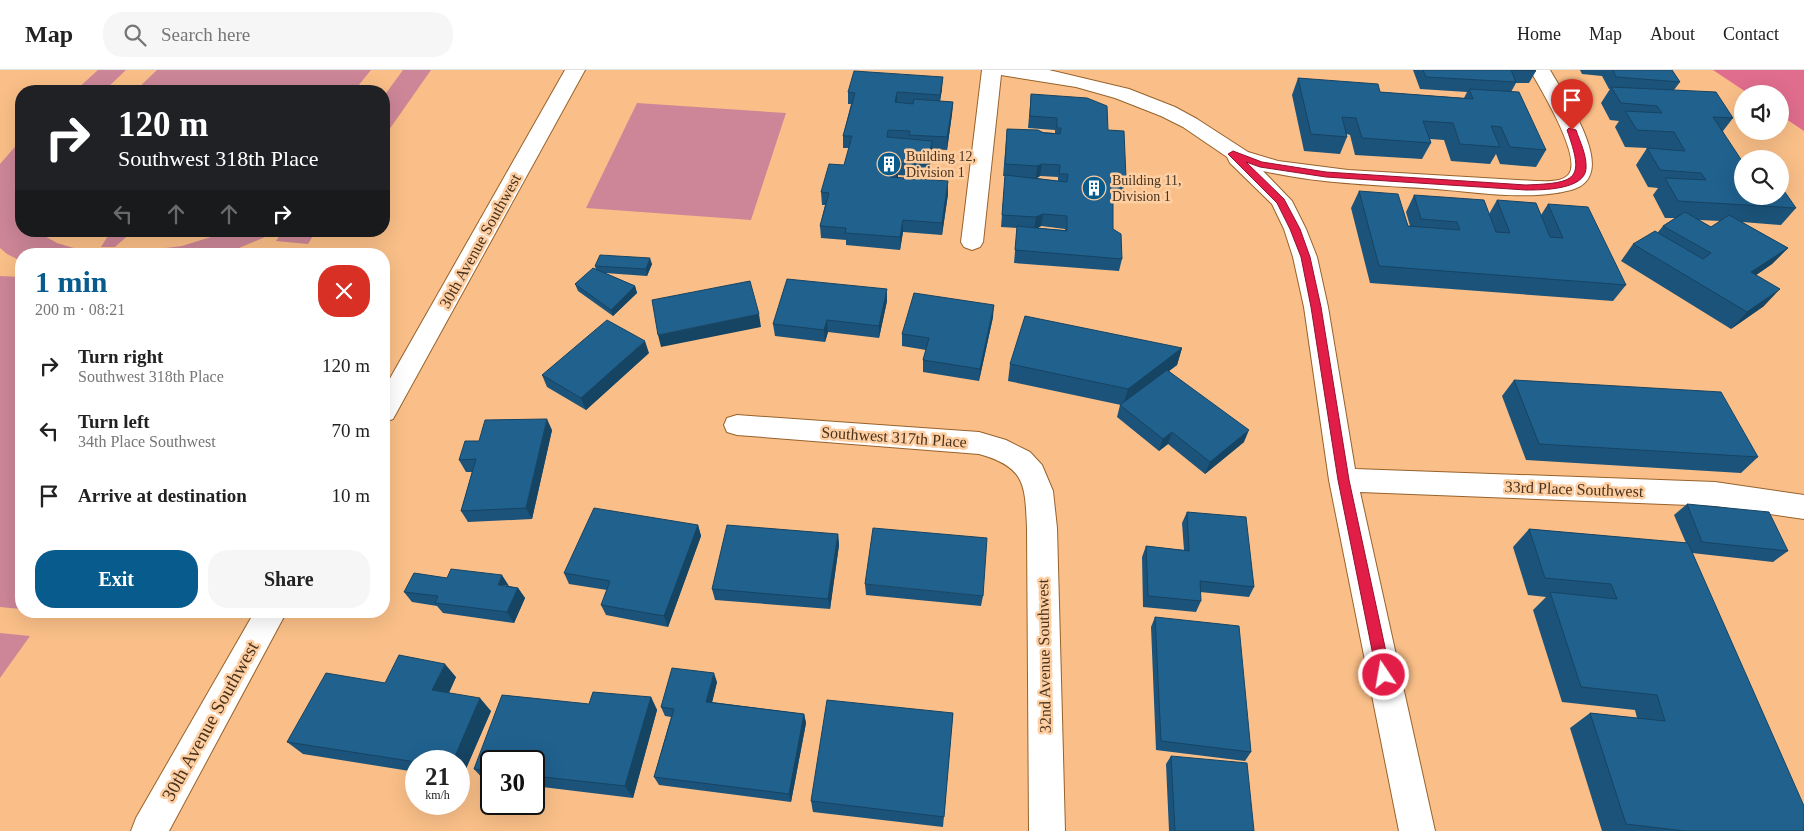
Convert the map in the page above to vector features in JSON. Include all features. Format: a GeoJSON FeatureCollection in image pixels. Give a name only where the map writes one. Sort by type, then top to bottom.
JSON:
{"type":"FeatureCollection","features":[{"type":"Feature","properties":{"kind":"street","name":"30th Avenue Southwest"},"geometry":{"type":"LineString","coordinates":[[390,401],[576,70]]}},
{"type":"Feature","properties":{"kind":"street"},"geometry":{"type":"LineString","coordinates":[[972,242],[992,70]]}},
{"type":"Feature","properties":{"kind":"street"},"geometry":{"type":"LineString","coordinates":[[1003,70],[1071,78],[1135,97],[1192,124],[1233,154],[1281,201],[1295,229],[1305,257],[1316,307],[1343,480],[1417,831]]}},
{"type":"Feature","properties":{"kind":"street"},"geometry":{"type":"LineString","coordinates":[[1233,154],[1260,164],[1326,175],[1526,188],[1559,186],[1571,182],[1580,175],[1582,164],[1576,141],[1540,70]]}},
{"type":"Feature","properties":{"kind":"street","name":"Southwest 317th Place"},"geometry":{"type":"LineString","coordinates":[[737,425],[978,443],[1012,454],[1027,466],[1037,482]]}},
{"type":"Feature","properties":{"kind":"street","name":"33rd Place Southwest"},"geometry":{"type":"LineString","coordinates":[[1343,480],[1715,494],[1804,507]]}},
{"type":"Feature","properties":{"kind":"street","name":"32nd Avenue Southwest"},"geometry":{"type":"LineString","coordinates":[[1037,482],[1043,553],[1046,831]]}},
{"type":"Feature","properties":{"kind":"street","name":"30th Avenue Southwest"},"geometry":{"type":"LineString","coordinates":[[149,831],[268,618]]}},
{"type":"Feature","properties":{"kind":"shaded area"},"geometry":{"type":"Polygon","coordinates":[[[98,70],[126,70],[110,85],[82,85],[98,70]]]}},
{"type":"Feature","properties":{"kind":"shaded area"},"geometry":{"type":"Polygon","coordinates":[[[157,70],[371,70],[359,85],[141,85],[157,70]]]}},
{"type":"Feature","properties":{"kind":"shaded area"},"geometry":{"type":"Polygon","coordinates":[[[403,70],[431,70],[390,128],[390,88],[403,70]]]}},
{"type":"Feature","properties":{"kind":"shaded area"},"geometry":{"type":"Polygon","coordinates":[[[1713,70],[1804,70],[1804,131],[1789,121],[1789,85],[1736,85],[1713,70]]]}},
{"type":"Feature","properties":{"kind":"shaded area"},"geometry":{"type":"Polygon","coordinates":[[[637,103],[786,113],[751,220],[586,208],[637,103]]]}},
{"type":"Feature","properties":{"kind":"shaded area"},"geometry":{"type":"Polygon","coordinates":[[[15,147],[15,237],[46,237],[57,243],[74,248],[15,248],[15,258],[0,248],[0,164],[15,147]]]}},
{"type":"Feature","properties":{"kind":"shaded area"},"geometry":{"type":"Polygon","coordinates":[[[107,237],[126,237],[115,247],[101,247],[107,237]]]}},
{"type":"Feature","properties":{"kind":"shaded area"},"geometry":{"type":"Polygon","coordinates":[[[211,237],[265,237],[239,248],[166,248],[182,246],[211,237]]]}},
{"type":"Feature","properties":{"kind":"shaded area"},"geometry":{"type":"Polygon","coordinates":[[[279,237],[312,237],[308,244],[276,241],[279,237]]]}},
{"type":"Feature","properties":{"kind":"shaded area"},"geometry":{"type":"Polygon","coordinates":[[[0,276],[15,277],[15,608],[0,607],[0,276]]]}},
{"type":"Feature","properties":{"kind":"shaded area"},"geometry":{"type":"Polygon","coordinates":[[[0,633],[30,636],[0,678],[0,633]]]}},
{"type":"Feature","properties":{"kind":"building"},"geometry":{"type":"Polygon","coordinates":[[[1423,70],[1511,70],[1516,82],[1426,77],[1423,70]]]}},
{"type":"Feature","properties":{"kind":"building"},"geometry":{"type":"Polygon","coordinates":[[[1613,70],[1672,70],[1680,82],[1616,77],[1613,70]]]}},
{"type":"Feature","properties":{"kind":"building","name":"Building 12, Division 1"},"geometry":{"type":"Polygon","coordinates":[[[854,71],[943,77],[940,95],[897,92],[895,102],[913,104],[914,99],[953,102],[947,137],[909,135],[910,131],[888,130],[887,137],[932,141],[928,165],[898,163],[896,173],[892,172],[890,177],[948,181],[942,223],[903,220],[900,237],[845,233],[846,228],[820,226],[829,193],[821,192],[829,164],[844,165],[852,136],[843,136],[855,93],[848,92],[854,71]]]}},
{"type":"Feature","properties":{"kind":"building"},"geometry":{"type":"Polygon","coordinates":[[[1298,78],[1378,84],[1380,92],[1473,99],[1469,89],[1519,92],[1546,150],[1510,147],[1501,127],[1491,126],[1500,147],[1460,144],[1453,123],[1423,121],[1431,143],[1362,138],[1356,118],[1342,117],[1347,137],[1311,134],[1298,78]]]}},
{"type":"Feature","properties":{"kind":"building"},"geometry":{"type":"Polygon","coordinates":[[[1611,87],[1716,92],[1733,118],[1713,117],[1735,150],[1734,204],[1678,201],[1665,178],[1706,180],[1701,173],[1660,170],[1647,148],[1685,151],[1674,132],[1637,130],[1625,111],[1662,113],[1657,106],[1621,103],[1611,87]]]}},
{"type":"Feature","properties":{"kind":"building","name":"Building 11, Division 1"},"geometry":{"type":"Polygon","coordinates":[[[1031,94],[1087,98],[1107,106],[1108,130],[1124,131],[1126,178],[1113,179],[1113,229],[1121,234],[1122,259],[1015,250],[1017,226],[1067,231],[1067,216],[1043,214],[1036,217],[1002,215],[1005,175],[1067,182],[1068,174],[1059,174],[1060,165],[1005,164],[1007,129],[1038,130],[1044,133],[1060,134],[1061,128],[1057,128],[1057,118],[1030,116],[1031,94]]]}},
{"type":"Feature","properties":{"kind":"building"},"geometry":{"type":"Polygon","coordinates":[[[1359,191],[1398,194],[1408,226],[1460,230],[1457,222],[1421,219],[1414,195],[1484,200],[1496,232],[1510,233],[1497,200],[1536,203],[1550,237],[1563,238],[1548,204],[1588,207],[1626,285],[1379,266],[1359,191]]]}},
{"type":"Feature","properties":{"kind":"building"},"geometry":{"type":"Polygon","coordinates":[[[1789,198],[1796,208],[1745,205],[1789,205],[1789,198]]]}},
{"type":"Feature","properties":{"kind":"building"},"geometry":{"type":"Polygon","coordinates":[[[1685,212],[1711,227],[1729,215],[1788,248],[1751,272],[1780,289],[1747,312],[1633,244],[1655,231],[1703,259],[1711,253],[1663,226],[1685,212]]]}},
{"type":"Feature","properties":{"kind":"building"},"geometry":{"type":"Polygon","coordinates":[[[600,255],[650,258],[646,269],[595,266],[600,255]]]}},
{"type":"Feature","properties":{"kind":"building"},"geometry":{"type":"Polygon","coordinates":[[[593,268],[635,286],[611,310],[575,284],[593,268]]]}},
{"type":"Feature","properties":{"kind":"building"},"geometry":{"type":"Polygon","coordinates":[[[787,279],[887,289],[879,326],[827,320],[824,330],[773,324],[787,279]]]}},
{"type":"Feature","properties":{"kind":"building"},"geometry":{"type":"Polygon","coordinates":[[[750,281],[759,314],[658,335],[652,300],[750,281]]]}},
{"type":"Feature","properties":{"kind":"building"},"geometry":{"type":"Polygon","coordinates":[[[914,293],[994,305],[980,369],[923,360],[929,338],[902,334],[914,293]]]}},
{"type":"Feature","properties":{"kind":"building"},"geometry":{"type":"Polygon","coordinates":[[[1025,316],[1182,348],[1128,389],[1010,364],[1025,316]]]}},
{"type":"Feature","properties":{"kind":"building"},"geometry":{"type":"Polygon","coordinates":[[[607,320],[645,341],[581,398],[542,375],[607,320]]]}},
{"type":"Feature","properties":{"kind":"building"},"geometry":{"type":"Polygon","coordinates":[[[1167,370],[1249,430],[1210,462],[1172,432],[1163,439],[1120,405],[1167,370]]]}},
{"type":"Feature","properties":{"kind":"building"},"geometry":{"type":"Polygon","coordinates":[[[1514,380],[1721,392],[1758,457],[1539,444],[1514,380]]]}},
{"type":"Feature","properties":{"kind":"building"},"geometry":{"type":"Polygon","coordinates":[[[547,419],[526,508],[461,511],[476,459],[459,460],[465,441],[479,441],[485,420],[547,419]]]}},
{"type":"Feature","properties":{"kind":"building"},"geometry":{"type":"Polygon","coordinates":[[[1687,504],[1769,512],[1788,551],[1702,542],[1687,504]]]}},
{"type":"Feature","properties":{"kind":"building"},"geometry":{"type":"Polygon","coordinates":[[[594,508],[698,525],[664,616],[601,605],[610,581],[564,573],[594,508]]]}},
{"type":"Feature","properties":{"kind":"building"},"geometry":{"type":"Polygon","coordinates":[[[1187,512],[1246,517],[1254,587],[1200,581],[1201,601],[1148,596],[1146,546],[1189,551],[1187,512]]]}},
{"type":"Feature","properties":{"kind":"building"},"geometry":{"type":"Polygon","coordinates":[[[727,525],[838,534],[828,599],[712,589],[727,525]]]}},
{"type":"Feature","properties":{"kind":"building"},"geometry":{"type":"Polygon","coordinates":[[[873,528],[987,538],[983,596],[865,584],[873,528]]]}},
{"type":"Feature","properties":{"kind":"building"},"geometry":{"type":"Polygon","coordinates":[[[1529,529],[1688,543],[1804,806],[1804,831],[1684,831],[1626,824],[1590,713],[1665,721],[1657,695],[1581,687],[1550,592],[1617,599],[1611,584],[1545,578],[1529,529]]]}},
{"type":"Feature","properties":{"kind":"building"},"geometry":{"type":"Polygon","coordinates":[[[451,569],[502,575],[498,585],[518,588],[507,612],[435,603],[438,596],[404,592],[414,573],[447,578],[451,569]]]}},
{"type":"Feature","properties":{"kind":"building"},"geometry":{"type":"Polygon","coordinates":[[[1155,617],[1239,626],[1251,752],[1161,741],[1155,617]]]}},
{"type":"Feature","properties":{"kind":"building"},"geometry":{"type":"Polygon","coordinates":[[[399,655],[445,664],[432,690],[480,698],[458,750],[405,750],[405,760],[287,742],[326,673],[385,683],[399,655]]]}},
{"type":"Feature","properties":{"kind":"building"},"geometry":{"type":"Polygon","coordinates":[[[672,668],[714,673],[706,702],[804,714],[789,794],[654,777],[674,709],[661,707],[672,668]]]}},
{"type":"Feature","properties":{"kind":"building"},"geometry":{"type":"Polygon","coordinates":[[[593,692],[651,697],[625,786],[545,777],[545,750],[481,750],[502,695],[589,704],[593,692]]]}},
{"type":"Feature","properties":{"kind":"building"},"geometry":{"type":"Polygon","coordinates":[[[827,700],[953,713],[944,817],[811,801],[827,700]]]}},
{"type":"Feature","properties":{"kind":"building"},"geometry":{"type":"Polygon","coordinates":[[[480,753],[480,770],[474,769],[480,753]]]}},
{"type":"Feature","properties":{"kind":"building"},"geometry":{"type":"Polygon","coordinates":[[[1171,756],[1247,763],[1254,831],[1175,831],[1171,756]]]}},
{"type":"Feature","properties":{"kind":"place","name":"Building 12, Division 1"},"geometry":{"type":"Point","coordinates":[889,164]}},
{"type":"Feature","properties":{"kind":"place","name":"Building 11, Division 1"},"geometry":{"type":"Point","coordinates":[1094,188]}},
{"type":"Feature","properties":{"kind":"route"},"geometry":{"type":"LineString","coordinates":[[1384,675],[1343,480],[1316,307],[1305,257],[1295,229],[1281,201],[1233,154],[1260,164],[1326,175],[1526,188],[1552,187],[1571,182],[1580,175],[1582,164],[1572,130]]}}]}
